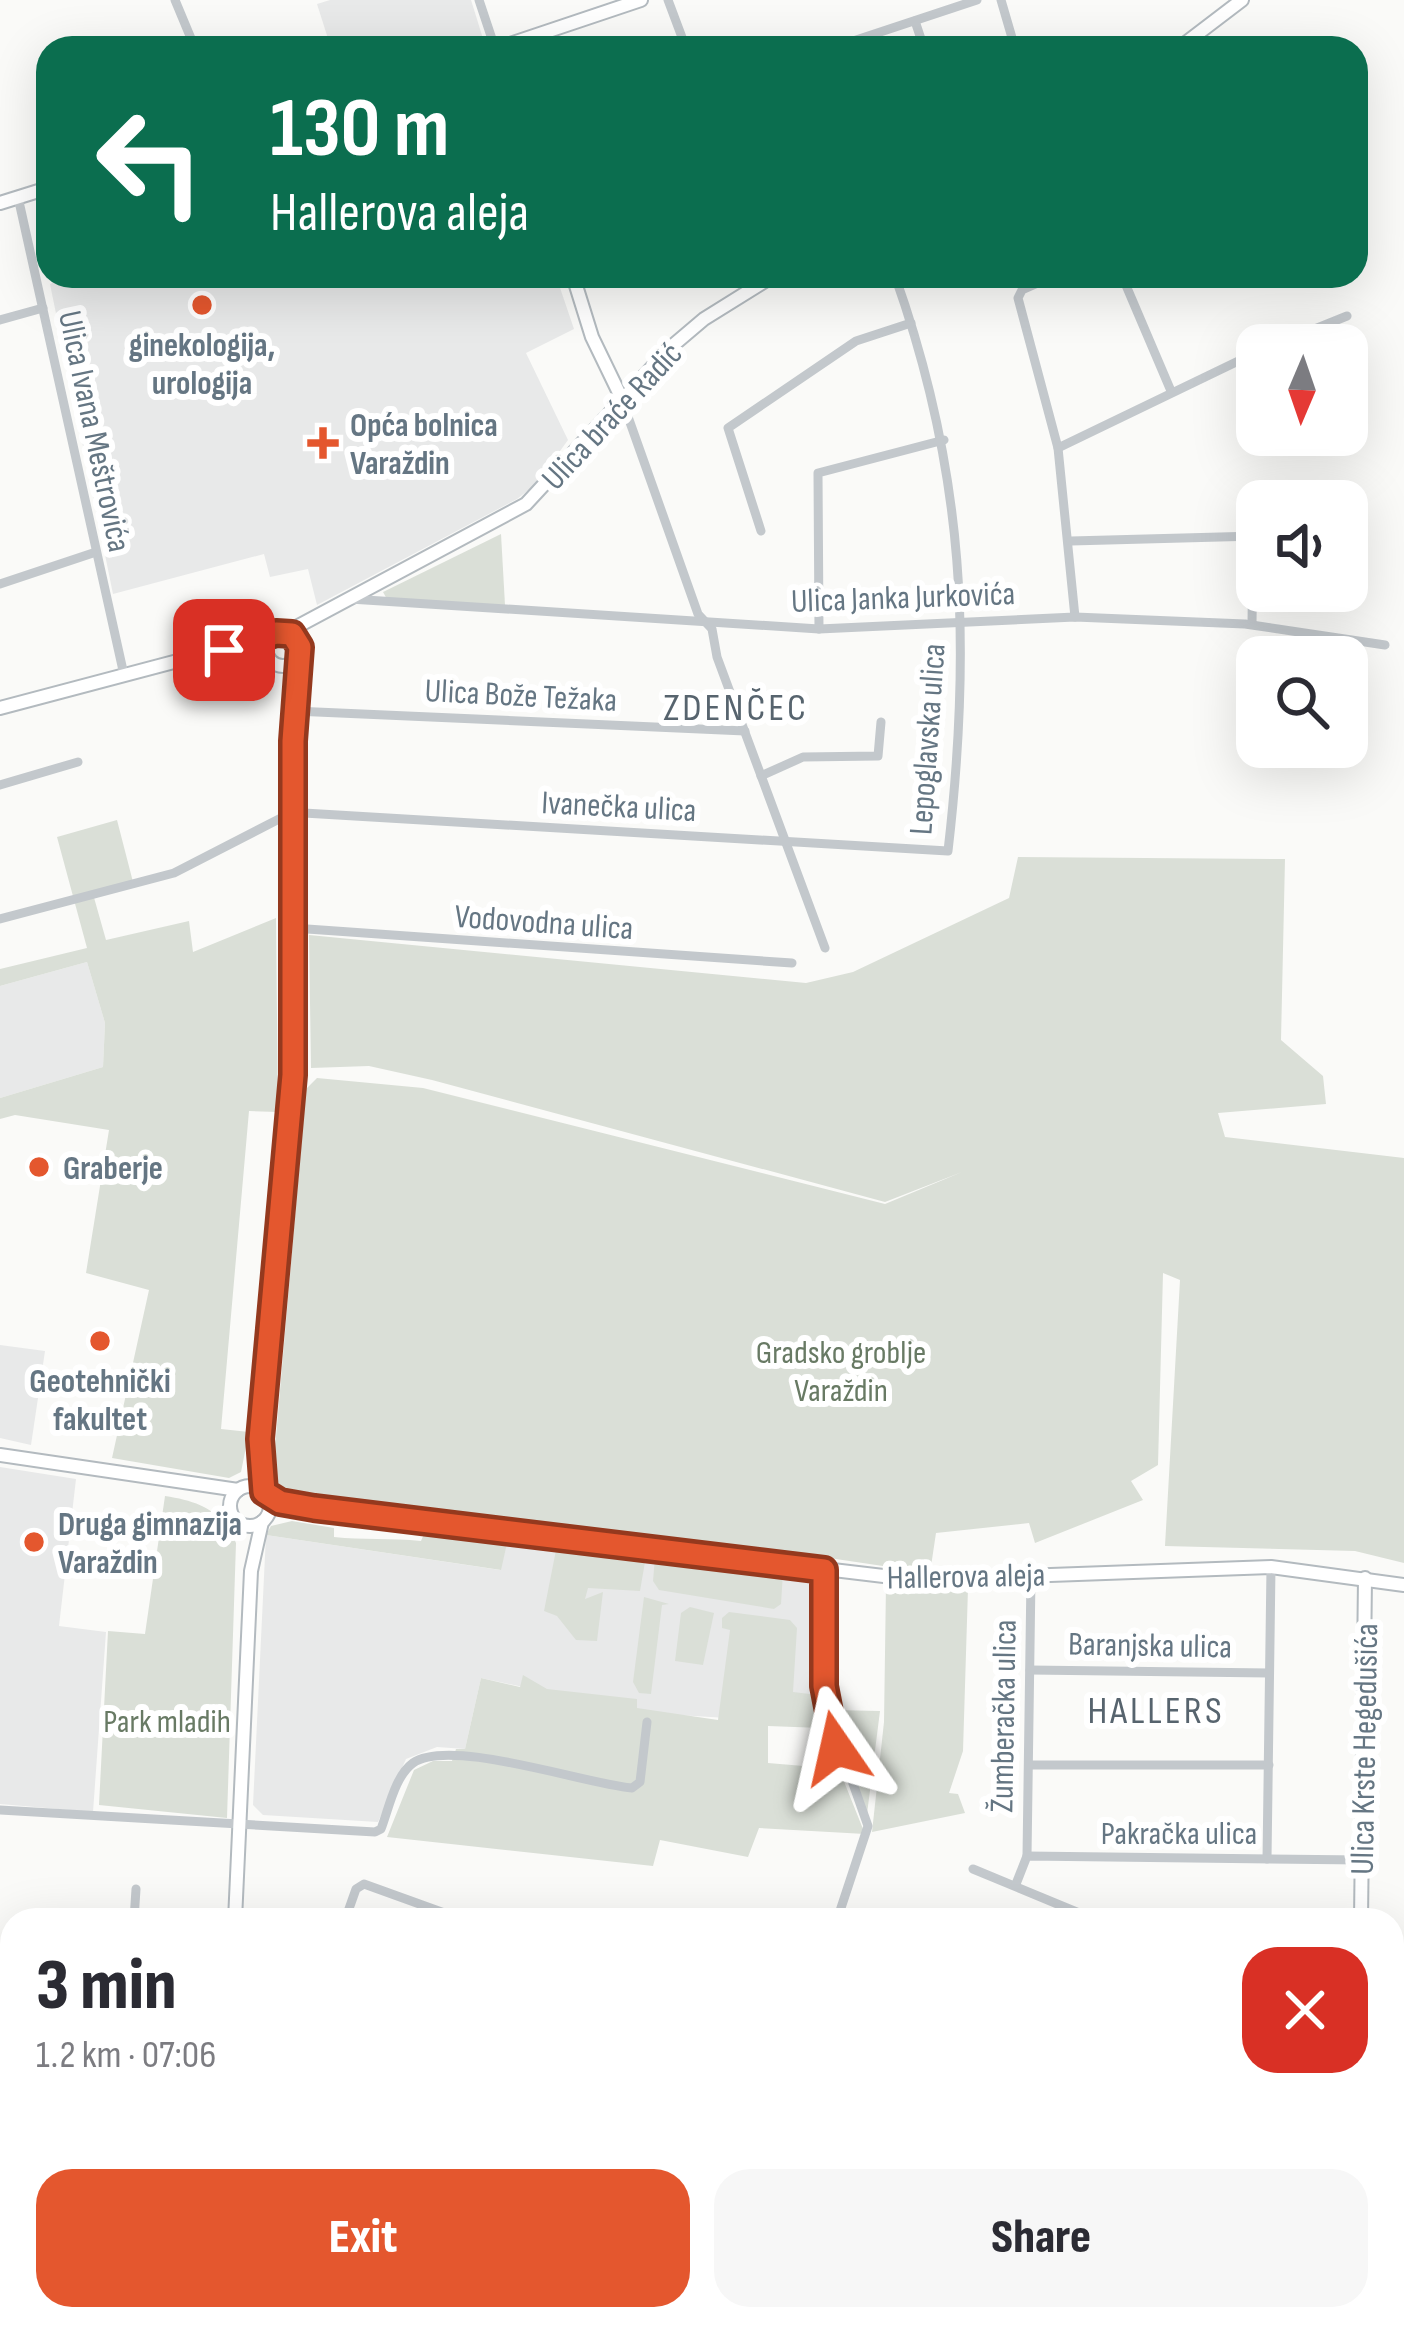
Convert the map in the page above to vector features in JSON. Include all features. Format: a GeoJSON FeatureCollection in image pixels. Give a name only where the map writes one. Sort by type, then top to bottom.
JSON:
{"type":"FeatureCollection","features":[{"type":"Feature","properties":{"kind":"main road"},"geometry":{"type":"LineString","coordinates":[[533,36],[641,0]]}},
{"type":"Feature","properties":{"kind":"main road"},"geometry":{"type":"LineString","coordinates":[[1195,36],[1242,0]]}},
{"type":"Feature","properties":{"kind":"main road"},"geometry":{"type":"LineString","coordinates":[[0,202],[36,192]]}},
{"type":"Feature","properties":{"kind":"main road"},"geometry":{"type":"LineString","coordinates":[[576,288],[592,337],[621,397]]}},
{"type":"Feature","properties":{"kind":"main road","name":"Ulica braće Radić"},"geometry":{"type":"LineString","coordinates":[[272,636],[319,617],[526,504],[621,397],[704,319],[754,288]]}},
{"type":"Feature","properties":{"kind":"main road","name":"Ulica braće Radić"},"geometry":{"type":"LineString","coordinates":[[298,653],[319,617]]}},
{"type":"Feature","properties":{"kind":"main road"},"geometry":{"type":"LineString","coordinates":[[236,1908],[251,1571],[264,1519],[260,1439],[291,1102],[298,653],[287,632]]}},
{"type":"Feature","properties":{"kind":"main road"},"geometry":{"type":"LineString","coordinates":[[0,708],[272,636]]}},
{"type":"Feature","properties":{"kind":"main road"},"geometry":{"type":"LineString","coordinates":[[272,636],[266,645],[294,704]]}},
{"type":"Feature","properties":{"kind":"main road"},"geometry":{"type":"LineString","coordinates":[[224,650],[261,652],[272,662]]}},
{"type":"Feature","properties":{"kind":"main road"},"geometry":{"type":"LineString","coordinates":[[272,662],[298,653]]}},
{"type":"Feature","properties":{"kind":"main road"},"geometry":{"type":"LineString","coordinates":[[230,1510],[260,1439]]}},
{"type":"Feature","properties":{"kind":"main road"},"geometry":{"type":"LineString","coordinates":[[0,1455],[176,1484],[240,1489]]}},
{"type":"Feature","properties":{"kind":"main road"},"geometry":{"type":"LineString","coordinates":[[176,1484],[230,1510],[239,1522],[251,1571]]}},
{"type":"Feature","properties":{"kind":"main road","name":"Hallerova aleja"},"geometry":{"type":"LineString","coordinates":[[240,1489],[314,1508],[917,1580],[1136,1568],[1270,1567],[1404,1585]]}},
{"type":"Feature","properties":{"kind":"main road","name":"Hallerova aleja"},"geometry":{"type":"LineString","coordinates":[[239,1522],[314,1508]]}},
{"type":"Feature","properties":{"kind":"main road","name":"Ulica Krste Hegedušića"},"geometry":{"type":"LineString","coordinates":[[1361,1908],[1365,1578]]}},
{"type":"Feature","properties":{"kind":"street"},"geometry":{"type":"LineString","coordinates":[[175,0],[190,36]]}},
{"type":"Feature","properties":{"kind":"street"},"geometry":{"type":"LineString","coordinates":[[479,0],[492,36]]}},
{"type":"Feature","properties":{"kind":"street"},"geometry":{"type":"LineString","coordinates":[[668,0],[682,36]]}},
{"type":"Feature","properties":{"kind":"street"},"geometry":{"type":"LineString","coordinates":[[869,36],[977,0]]}},
{"type":"Feature","properties":{"kind":"street"},"geometry":{"type":"LineString","coordinates":[[1000,0],[1011,36]]}},
{"type":"Feature","properties":{"kind":"street"},"geometry":{"type":"LineString","coordinates":[[915,21],[920,36]]}},
{"type":"Feature","properties":{"kind":"street","name":"Ulica Ivana Meštrovića"},"geometry":{"type":"LineString","coordinates":[[18,197],[36,274]]}},
{"type":"Feature","properties":{"kind":"street","name":"Ulica Ivana Meštrovića"},"geometry":{"type":"LineString","coordinates":[[39,288],[93,553],[124,675]]}},
{"type":"Feature","properties":{"kind":"street","name":"Lepoglavska ulica"},"geometry":{"type":"LineString","coordinates":[[899,288],[944,440],[962,623],[949,842],[942,853]]}},
{"type":"Feature","properties":{"kind":"street"},"geometry":{"type":"LineString","coordinates":[[1027,288],[1018,298],[1058,448],[1071,541],[1075,617]]}},
{"type":"Feature","properties":{"kind":"street"},"geometry":{"type":"LineString","coordinates":[[1127,288],[1171,391]]}},
{"type":"Feature","properties":{"kind":"street"},"geometry":{"type":"LineString","coordinates":[[0,320],[44,308]]}},
{"type":"Feature","properties":{"kind":"street"},"geometry":{"type":"LineString","coordinates":[[1327,324],[1347,316]]}},
{"type":"Feature","properties":{"kind":"street"},"geometry":{"type":"LineString","coordinates":[[761,531],[728,428],[856,341],[911,323]]}},
{"type":"Feature","properties":{"kind":"street"},"geometry":{"type":"LineString","coordinates":[[1058,448],[1236,362]]}},
{"type":"Feature","properties":{"kind":"street"},"geometry":{"type":"LineString","coordinates":[[621,397],[704,622],[712,629],[825,948]]}},
{"type":"Feature","properties":{"kind":"street"},"geometry":{"type":"LineString","coordinates":[[819,629],[818,473],[944,440]]}},
{"type":"Feature","properties":{"kind":"street"},"geometry":{"type":"LineString","coordinates":[[1071,541],[1236,538]]}},
{"type":"Feature","properties":{"kind":"street"},"geometry":{"type":"LineString","coordinates":[[1,581],[93,553]]}},
{"type":"Feature","properties":{"kind":"street","name":"Ulica Janka Jurkovića"},"geometry":{"type":"LineString","coordinates":[[350,599],[819,629],[1075,617],[1252,624],[1385,645]]}},
{"type":"Feature","properties":{"kind":"street"},"geometry":{"type":"LineString","coordinates":[[1252,612],[1252,624]]}},
{"type":"Feature","properties":{"kind":"street","name":"Ulica Bože Težaka"},"geometry":{"type":"LineString","coordinates":[[294,704],[745,731]]}},
{"type":"Feature","properties":{"kind":"street"},"geometry":{"type":"LineString","coordinates":[[761,776],[803,757],[878,756],[881,722]]}},
{"type":"Feature","properties":{"kind":"street"},"geometry":{"type":"LineString","coordinates":[[0,785],[78,762]]}},
{"type":"Feature","properties":{"kind":"street"},"geometry":{"type":"LineString","coordinates":[[0,919],[174,872],[293,814]]}},
{"type":"Feature","properties":{"kind":"street","name":"Ivanečka ulica"},"geometry":{"type":"LineString","coordinates":[[293,814],[942,853]]}},
{"type":"Feature","properties":{"kind":"street","name":"Vodovodna ulica"},"geometry":{"type":"LineString","coordinates":[[293,928],[792,963]]}},
{"type":"Feature","properties":{"kind":"street"},"geometry":{"type":"LineString","coordinates":[[1267,1859],[1270,1567]]}},
{"type":"Feature","properties":{"kind":"street"},"geometry":{"type":"LineString","coordinates":[[824,1570],[828,1713],[868,1826],[841,1908]]}},
{"type":"Feature","properties":{"kind":"street","name":"Žumberačka ulica"},"geometry":{"type":"LineString","coordinates":[[1027,1856],[1031,1576]]}},
{"type":"Feature","properties":{"kind":"street","name":"Baranjska ulica"},"geometry":{"type":"LineString","coordinates":[[1030,1670],[1269,1672]]}},
{"type":"Feature","properties":{"kind":"street"},"geometry":{"type":"LineString","coordinates":[[0,1810],[375,1832],[382,1828],[406,1769],[431,1756],[468,1757],[632,1788],[640,1781],[647,1722]]}},
{"type":"Feature","properties":{"kind":"street"},"geometry":{"type":"LineString","coordinates":[[1029,1765],[1268,1765]]}},
{"type":"Feature","properties":{"kind":"street"},"geometry":{"type":"LineString","coordinates":[[1016,1884],[1027,1856]]}},
{"type":"Feature","properties":{"kind":"street","name":"Pakračka ulica"},"geometry":{"type":"LineString","coordinates":[[1027,1856],[1361,1860]]}},
{"type":"Feature","properties":{"kind":"street"},"geometry":{"type":"LineString","coordinates":[[973,1869],[1069,1908]]}},
{"type":"Feature","properties":{"kind":"street"},"geometry":{"type":"LineString","coordinates":[[349,1908],[356,1889],[364,1884],[431,1908]]}},
{"type":"Feature","properties":{"kind":"street"},"geometry":{"type":"LineString","coordinates":[[135,1908],[136,1889]]}},
{"type":"Feature","properties":{"kind":"shaded area"},"geometry":{"type":"Polygon","coordinates":[[[330,0],[471,0],[482,36],[327,36],[317,4],[330,0]]]}},
{"type":"Feature","properties":{"kind":"shaded area","name":"Opća bolnica Varaždin"},"geometry":{"type":"Polygon","coordinates":[[[51,288],[560,288],[574,329],[526,353],[568,440],[536,484],[517,499],[317,605],[308,569],[270,577],[264,554],[113,594],[51,288]]]}},
{"type":"Feature","properties":{"kind":"shaded area"},"geometry":{"type":"Polygon","coordinates":[[[87,962],[105,1023],[103,1067],[0,1098],[0,986],[87,962]]]}},
{"type":"Feature","properties":{"kind":"shaded area"},"geometry":{"type":"Polygon","coordinates":[[[0,1345],[45,1351],[31,1445],[0,1438],[0,1345]]]}},
{"type":"Feature","properties":{"kind":"shaded area"},"geometry":{"type":"Polygon","coordinates":[[[0,1467],[76,1479],[59,1626],[106,1632],[93,1812],[0,1804],[0,1467]]]}},
{"type":"Feature","properties":{"kind":"shaded area"},"geometry":{"type":"Polygon","coordinates":[[[266,1535],[500,1570],[508,1539],[819,1577],[817,1658],[825,1724],[645,1713],[481,1678],[465,1749],[437,1747],[406,1759],[378,1822],[263,1815],[253,1805],[266,1535]]]}},
{"type":"Feature","properties":{"kind":"green space"},"geometry":{"type":"Polygon","coordinates":[[[501,534],[505,605],[388,601],[383,592],[501,534]]]}},
{"type":"Feature","properties":{"kind":"green space"},"geometry":{"type":"Polygon","coordinates":[[[117,820],[133,882],[93,894],[106,940],[189,921],[193,952],[276,918],[278,1112],[249,1111],[221,1429],[249,1432],[241,1472],[229,1478],[112,1458],[149,1290],[86,1273],[109,1130],[15,1115],[0,1119],[0,1098],[103,1067],[105,1023],[87,962],[0,986],[0,969],[87,948],[57,837],[117,820]]]}},
{"type":"Feature","properties":{"kind":"green space","name":"Gradsko groblje Varaždin"},"geometry":{"type":"Polygon","coordinates":[[[1018,857],[1285,859],[1281,1040],[1323,1076],[1326,1104],[1218,1113],[1225,1137],[1404,1158],[1404,1563],[1355,1551],[1165,1546],[1180,1280],[1163,1273],[1158,1465],[1131,1481],[1143,1500],[1035,1543],[1029,1523],[936,1533],[930,1573],[756,1547],[749,1553],[278,1492],[272,1483],[306,1089],[317,1078],[423,1088],[885,1204],[962,1172],[885,1202],[432,1080],[369,1066],[311,1068],[309,935],[806,983],[853,972],[1009,898],[1018,857]]]}},
{"type":"Feature","properties":{"kind":"green space","name":"Park mladih"},"geometry":{"type":"Polygon","coordinates":[[[165,1496],[208,1509],[224,1522],[236,1543],[227,1818],[99,1805],[108,1631],[145,1634],[165,1496]]]}},
{"type":"Feature","properties":{"kind":"green space"},"geometry":{"type":"Polygon","coordinates":[[[292,1521],[334,1528],[334,1537],[345,1538],[421,1541],[426,1529],[508,1539],[501,1570],[266,1535],[271,1526],[292,1521]]]}},
{"type":"Feature","properties":{"kind":"green space"},"geometry":{"type":"Polygon","coordinates":[[[557,1545],[646,1556],[640,1591],[588,1588],[585,1599],[603,1592],[597,1641],[576,1640],[557,1616],[544,1611],[557,1545]]]}},
{"type":"Feature","properties":{"kind":"green space"},"geometry":{"type":"Polygon","coordinates":[[[655,1557],[783,1572],[781,1604],[774,1609],[659,1590],[653,1581],[655,1557]]]}},
{"type":"Feature","properties":{"kind":"green space"},"geometry":{"type":"Polygon","coordinates":[[[886,1584],[968,1588],[963,1751],[949,1793],[958,1794],[965,1813],[872,1832],[884,1722],[886,1584]]]}},
{"type":"Feature","properties":{"kind":"green space"},"geometry":{"type":"Polygon","coordinates":[[[644,1597],[669,1604],[662,1605],[651,1694],[639,1693],[633,1682],[644,1597]]]}},
{"type":"Feature","properties":{"kind":"green space"},"geometry":{"type":"Polygon","coordinates":[[[690,1607],[714,1613],[703,1665],[675,1661],[681,1613],[690,1607]]]}},
{"type":"Feature","properties":{"kind":"green space"},"geometry":{"type":"Polygon","coordinates":[[[729,1612],[790,1620],[797,1628],[793,1692],[818,1695],[821,1728],[768,1726],[768,1763],[839,1769],[865,1834],[759,1828],[748,1857],[660,1840],[653,1866],[387,1837],[414,1770],[433,1761],[452,1761],[456,1749],[465,1749],[481,1678],[520,1687],[523,1675],[547,1689],[637,1699],[637,1708],[718,1720],[730,1630],[722,1628],[722,1618],[729,1612]]]}},
{"type":"Feature","properties":{"kind":"green space"},"geometry":{"type":"Polygon","coordinates":[[[832,1710],[880,1711],[867,1814],[833,1719],[838,1714],[832,1710]]]}},
{"type":"Feature","properties":{"kind":"place","name":"ginekologija, urologija"},"geometry":{"type":"Point","coordinates":[202,305]}},
{"type":"Feature","properties":{"kind":"place","name":"Opća bolnica Varaždin"},"geometry":{"type":"Point","coordinates":[323,443]}},
{"type":"Feature","properties":{"kind":"place","name":"Graberje"},"geometry":{"type":"Point","coordinates":[39,1167]}},
{"type":"Feature","properties":{"kind":"place","name":"Geotehnički fakultet"},"geometry":{"type":"Point","coordinates":[100,1341]}},
{"type":"Feature","properties":{"kind":"place","name":"Druga gimnazija Varaždin"},"geometry":{"type":"Point","coordinates":[34,1542]}},
{"type":"Feature","properties":{"kind":"district","name":"ZDENČEC"},"geometry":{"type":"Point","coordinates":[736,706]}},
{"type":"Feature","properties":{"kind":"district","name":"HALLERS"},"geometry":{"type":"Point","coordinates":[1156,1709]}},
{"type":"Feature","properties":{"kind":"route"},"geometry":{"type":"LineString","coordinates":[[224,650],[281,632],[292,634],[300,647],[293,741],[293,1075],[260,1439],[264,1492],[280,1502],[314,1508],[824,1570],[824,1686],[836,1748]]}}]}
